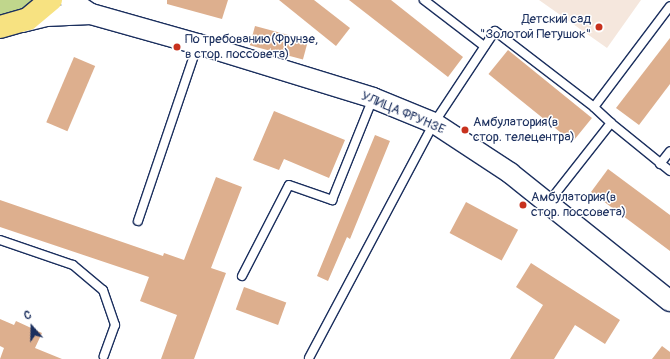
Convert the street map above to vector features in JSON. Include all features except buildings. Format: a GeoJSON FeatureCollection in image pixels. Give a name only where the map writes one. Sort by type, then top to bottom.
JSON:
{"type":"FeatureCollection","features":[{"type":"Feature","properties":{"kind":"main road"},"geometry":{"type":"LineString","coordinates":[[5,28],[39,12],[51,0]]}},
{"type":"Feature","properties":{"kind":"street"},"geometry":{"type":"LineString","coordinates":[[70,0],[91,14]]}},
{"type":"Feature","properties":{"kind":"street"},"geometry":{"type":"LineString","coordinates":[[5,28],[46,16],[91,14]]}},
{"type":"Feature","properties":{"kind":"street","name":"УЛИЦА ФРУНЗЕ"},"geometry":{"type":"LineString","coordinates":[[91,14],[198,44],[373,98],[434,123],[504,168],[670,301]]}},
{"type":"Feature","properties":{"kind":"lane"},"geometry":{"type":"LineString","coordinates":[[424,0],[484,46]]}},
{"type":"Feature","properties":{"kind":"lane"},"geometry":{"type":"LineString","coordinates":[[594,106],[670,6]]}},
{"type":"Feature","properties":{"kind":"lane"},"geometry":{"type":"LineString","coordinates":[[309,358],[434,123],[495,31],[594,106],[611,123],[670,171]]}},
{"type":"Feature","properties":{"kind":"lane"},"geometry":{"type":"LineString","coordinates":[[138,221],[198,44]]}},
{"type":"Feature","properties":{"kind":"lane"},"geometry":{"type":"LineString","coordinates":[[242,276],[289,185],[332,200],[373,98]]}},
{"type":"Feature","properties":{"kind":"lane"},"geometry":{"type":"LineString","coordinates":[[548,203],[611,123]]}},
{"type":"Feature","properties":{"kind":"lane"},"geometry":{"type":"LineString","coordinates":[[660,164],[670,151]]}},
{"type":"Feature","properties":{"kind":"lane"},"geometry":{"type":"LineString","coordinates":[[0,240],[73,265],[103,290],[115,325],[104,356]]}},
{"type":"Feature","properties":{"kind":"shaded area","name":"Детский сад \"Золотой Петушок\""},"geometry":{"type":"Polygon","coordinates":[[[539,0],[641,0],[607,48],[539,0]]]}},
{"type":"Feature","properties":{"kind":"green space"},"geometry":{"type":"Polygon","coordinates":[[[0,0],[37,0],[18,12],[0,16],[0,0]]]}},
{"type":"Feature","properties":{"kind":"place","name":"Детский сад \"Золотой Петушок\""},"geometry":{"type":"Point","coordinates":[599,27]}},
{"type":"Feature","properties":{"kind":"place","name":"По требованию(Фрунзе, в стор. поссовета)"},"geometry":{"type":"Point","coordinates":[177,47]}},
{"type":"Feature","properties":{"kind":"place","name":"Амбулатория(в стор. телецентра)"},"geometry":{"type":"Point","coordinates":[465,130]}},
{"type":"Feature","properties":{"kind":"place","name":"Амбулатория(в стор. поссовета)"},"geometry":{"type":"Point","coordinates":[523,205]}}]}
